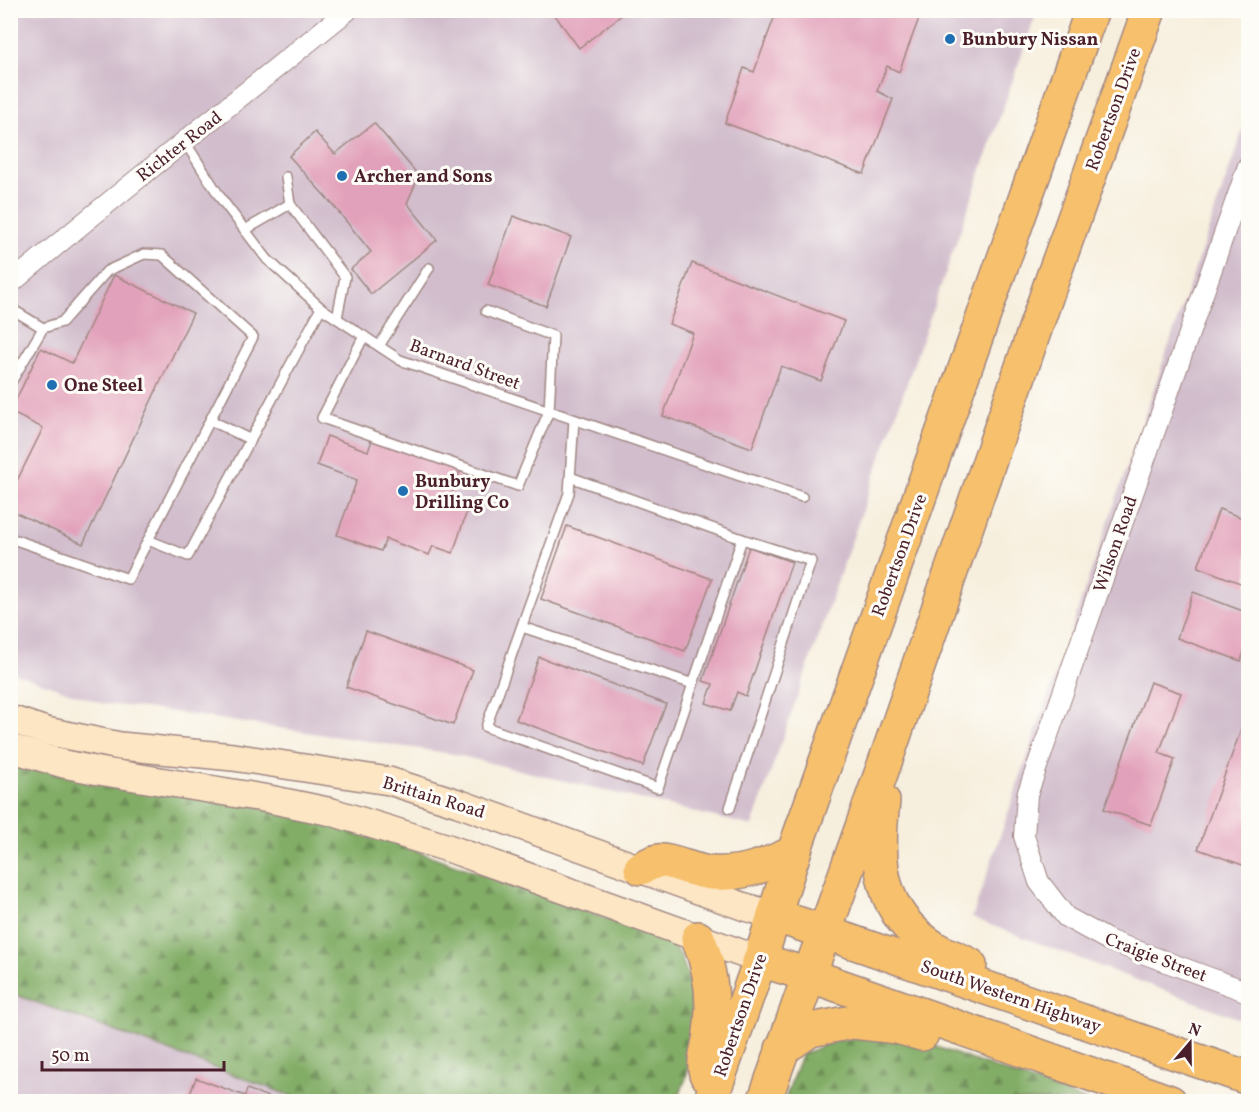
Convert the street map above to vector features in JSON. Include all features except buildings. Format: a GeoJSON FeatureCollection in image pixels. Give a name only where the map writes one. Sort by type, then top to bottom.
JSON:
{"type":"FeatureCollection","features":[{"type":"Feature","properties":{"kind":"highway","name":"Robertson Drive"},"geometry":{"type":"LineString","coordinates":[[711,1099],[760,960],[793,853],[1092,10]]}},
{"type":"Feature","properties":{"kind":"highway","name":"Robertson Drive"},"geometry":{"type":"LineString","coordinates":[[889,751],[1053,278],[1149,10]]}},
{"type":"Feature","properties":{"kind":"highway"},"geometry":{"type":"LineString","coordinates":[[764,1101],[889,751]]}},
{"type":"Feature","properties":{"kind":"highway"},"geometry":{"type":"LineString","coordinates":[[889,751],[881,822],[881,858],[886,892],[904,923],[936,948],[989,974],[1048,1008]]}},
{"type":"Feature","properties":{"kind":"highway"},"geometry":{"type":"LineString","coordinates":[[641,868],[660,860],[696,871],[712,873],[746,871],[793,853]]}},
{"type":"Feature","properties":{"kind":"highway","name":"South Western Highway"},"geometry":{"type":"LineString","coordinates":[[774,915],[1248,1078]]}},
{"type":"Feature","properties":{"kind":"highway"},"geometry":{"type":"LineString","coordinates":[[698,938],[706,958],[713,1001],[704,1066],[711,1099]]}},
{"type":"Feature","properties":{"kind":"highway"},"geometry":{"type":"LineString","coordinates":[[760,960],[1170,1101]]}},
{"type":"Feature","properties":{"kind":"highway"},"geometry":{"type":"LineString","coordinates":[[782,1049],[810,1030],[853,1022],[897,1027],[956,1045],[1006,1045]]}},
{"type":"Feature","properties":{"kind":"main road","name":"Brittain Road"},"geometry":{"type":"LineString","coordinates":[[10,719],[46,731],[120,746],[233,757],[388,781],[468,806],[745,907],[774,915]]}},
{"type":"Feature","properties":{"kind":"main road"},"geometry":{"type":"LineString","coordinates":[[10,748],[64,764],[99,771],[269,799],[332,812],[459,852],[760,960]]}},
{"type":"Feature","properties":{"kind":"street","name":"Richter Road"},"geometry":{"type":"LineString","coordinates":[[10,284],[109,201],[348,10]]}},
{"type":"Feature","properties":{"kind":"street","name":"Wilson Road"},"geometry":{"type":"LineString","coordinates":[[1066,917],[1039,882],[1024,836],[1027,795],[1248,166]]}},
{"type":"Feature","properties":{"kind":"street","name":"Craigie Street"},"geometry":{"type":"LineString","coordinates":[[1066,917],[1110,941],[1248,993]]}},
{"type":"Feature","properties":{"kind":"lane","name":"Barnard Street"},"geometry":{"type":"LineString","coordinates":[[185,142],[222,200],[267,259],[321,308],[400,360],[802,496]]}},
{"type":"Feature","properties":{"kind":"lane"},"geometry":{"type":"LineString","coordinates":[[286,177],[290,204],[344,273],[346,280],[337,318]]}},
{"type":"Feature","properties":{"kind":"lane"},"geometry":{"type":"LineString","coordinates":[[245,230],[290,204]]}},
{"type":"Feature","properties":{"kind":"lane"},"geometry":{"type":"LineString","coordinates":[[10,384],[43,328],[62,322],[107,271],[144,254],[162,255],[253,337],[128,579],[10,538]]}},
{"type":"Feature","properties":{"kind":"lane"},"geometry":{"type":"LineString","coordinates":[[379,346],[429,268]]}},
{"type":"Feature","properties":{"kind":"lane"},"geometry":{"type":"LineString","coordinates":[[10,308],[43,328]]}},
{"type":"Feature","properties":{"kind":"lane"},"geometry":{"type":"LineString","coordinates":[[148,540],[188,556],[321,308]]}},
{"type":"Feature","properties":{"kind":"lane"},"geometry":{"type":"LineString","coordinates":[[364,336],[322,418],[518,486],[549,411],[553,336],[486,311]]}},
{"type":"Feature","properties":{"kind":"lane"},"geometry":{"type":"LineString","coordinates":[[210,420],[251,440]]}},
{"type":"Feature","properties":{"kind":"lane"},"geometry":{"type":"LineString","coordinates":[[574,420],[569,493],[486,727],[658,788],[742,539]]}},
{"type":"Feature","properties":{"kind":"lane"},"geometry":{"type":"LineString","coordinates":[[570,477],[742,539],[811,561],[730,808]]}},
{"type":"Feature","properties":{"kind":"lane"},"geometry":{"type":"LineString","coordinates":[[522,627],[693,684]]}},
{"type":"Feature","properties":{"kind":"shaded area"},"geometry":{"type":"Polygon","coordinates":[[[11,11],[1037,11],[752,826],[453,754],[145,708],[104,704],[11,672],[11,11]]]}},
{"type":"Feature","properties":{"kind":"shaded area"},"geometry":{"type":"Polygon","coordinates":[[[1248,115],[1248,1022],[972,918],[1248,115]]]}},
{"type":"Feature","properties":{"kind":"shaded area"},"geometry":{"type":"Polygon","coordinates":[[[11,993],[305,1101],[11,1101],[11,993]]]}},
{"type":"Feature","properties":{"kind":"green space"},"geometry":{"type":"Polygon","coordinates":[[[10,759],[323,818],[668,940],[681,956],[688,976],[695,1033],[686,1078],[677,1101],[305,1101],[11,993],[10,759]]]}},
{"type":"Feature","properties":{"kind":"green space"},"geometry":{"type":"Polygon","coordinates":[[[875,1035],[931,1045],[1087,1101],[784,1102],[801,1055],[833,1041],[875,1035]]]}},
{"type":"Feature","properties":{"kind":"place","name":"Bunbury Nissan"},"geometry":{"type":"Point","coordinates":[950,39]}},
{"type":"Feature","properties":{"kind":"place","name":"Archer and Sons"},"geometry":{"type":"Point","coordinates":[342,176]}},
{"type":"Feature","properties":{"kind":"place","name":"One Steel"},"geometry":{"type":"Point","coordinates":[52,385]}},
{"type":"Feature","properties":{"kind":"place","name":"Bunbury Drilling Co"},"geometry":{"type":"Point","coordinates":[403,491]}}]}
